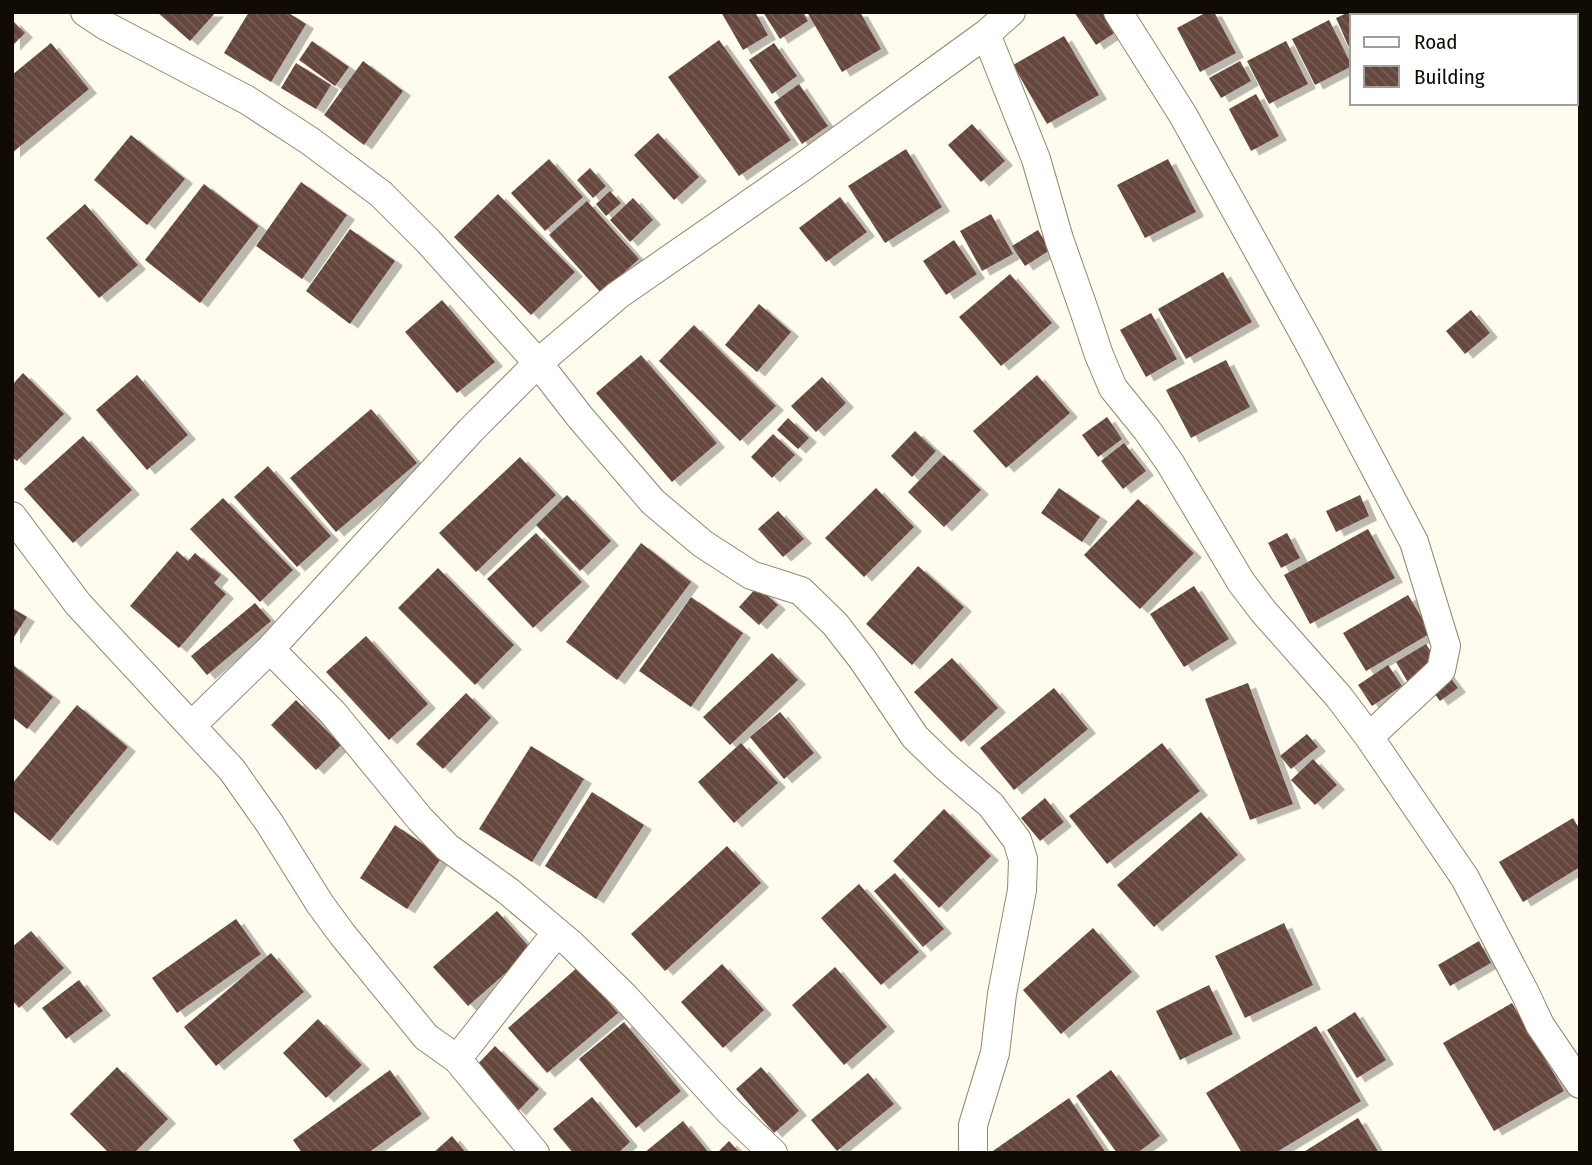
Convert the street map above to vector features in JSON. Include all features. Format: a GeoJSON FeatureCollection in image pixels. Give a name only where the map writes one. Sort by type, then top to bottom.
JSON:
{"type":"FeatureCollection","features":[{"type":"Feature","properties":{"kind":"street"},"geometry":{"type":"LineString","coordinates":[[85,12],[106,26],[247,100],[310,141],[380,194],[428,241],[538,363],[653,502],[703,544],[751,575],[801,591],[835,624],[915,737],[992,805],[1017,840],[1023,859],[1023,890],[1002,995],[995,1053],[972,1125],[973,1153]]}},
{"type":"Feature","properties":{"kind":"street"},"geometry":{"type":"LineString","coordinates":[[191,725],[271,649],[471,430],[538,363],[618,295],[812,160],[986,34],[1011,12]]}},
{"type":"Feature","properties":{"kind":"street"},"geometry":{"type":"LineString","coordinates":[[1118,12],[1183,115],[1308,341],[1414,542],[1446,646],[1441,670],[1369,737]]}},
{"type":"Feature","properties":{"kind":"street"},"geometry":{"type":"LineString","coordinates":[[986,34],[1036,159],[1059,239],[1098,355],[1113,388],[1170,463],[1263,611],[1339,697],[1465,878],[1540,1026],[1580,1084]]}},
{"type":"Feature","properties":{"kind":"street"},"geometry":{"type":"LineString","coordinates":[[12,516],[78,604],[239,780],[342,934],[426,1037],[457,1059],[535,1153]]}},
{"type":"Feature","properties":{"kind":"street"},"geometry":{"type":"LineString","coordinates":[[271,649],[333,713],[447,848],[508,891],[572,945],[625,997],[729,1111],[773,1153]]}},
{"type":"Feature","properties":{"kind":"street"},"geometry":{"type":"LineString","coordinates":[[457,1059],[557,932]]}},
{"type":"Feature","properties":{"kind":"building"},"geometry":{"type":"Polygon","coordinates":[[[157,12],[216,12],[190,41],[157,12]]]}},
{"type":"Feature","properties":{"kind":"building"},"geometry":{"type":"Polygon","coordinates":[[[249,12],[287,12],[306,24],[271,82],[224,53],[249,12]]]}},
{"type":"Feature","properties":{"kind":"building"},"geometry":{"type":"Polygon","coordinates":[[[721,12],[755,12],[768,35],[743,50],[721,12]]]}},
{"type":"Feature","properties":{"kind":"building"},"geometry":{"type":"Polygon","coordinates":[[[763,12],[803,12],[808,21],[780,39],[763,12]]]}},
{"type":"Feature","properties":{"kind":"building"},"geometry":{"type":"Polygon","coordinates":[[[807,12],[860,12],[881,49],[842,72],[807,12]]]}},
{"type":"Feature","properties":{"kind":"building"},"geometry":{"type":"Polygon","coordinates":[[[1074,12],[1107,12],[1119,30],[1096,45],[1074,12]]]}},
{"type":"Feature","properties":{"kind":"building"},"geometry":{"type":"Polygon","coordinates":[[[1207,12],[1214,12],[1236,53],[1200,72],[1177,28],[1207,12]]]}},
{"type":"Feature","properties":{"kind":"building"},"geometry":{"type":"Polygon","coordinates":[[[1349,12],[1392,14],[1350,14],[1350,50],[1336,18],[1349,12]]]}},
{"type":"Feature","properties":{"kind":"building"},"geometry":{"type":"Polygon","coordinates":[[[1472,12],[1521,12],[1519,14],[1472,12]]]}},
{"type":"Feature","properties":{"kind":"building"},"geometry":{"type":"Polygon","coordinates":[[[12,20],[25,33],[12,46],[12,20]]]}},
{"type":"Feature","properties":{"kind":"building"},"geometry":{"type":"Polygon","coordinates":[[[1329,20],[1350,67],[1315,85],[1292,39],[1329,20]]]}},
{"type":"Feature","properties":{"kind":"building"},"geometry":{"type":"Polygon","coordinates":[[[1064,36],[1099,95],[1047,124],[1013,65],[1064,36]]]}},
{"type":"Feature","properties":{"kind":"building"},"geometry":{"type":"Polygon","coordinates":[[[719,40],[791,140],[739,176],[668,77],[719,40]]]}},
{"type":"Feature","properties":{"kind":"building"},"geometry":{"type":"Polygon","coordinates":[[[312,41],[349,67],[335,86],[299,60],[312,41]]]}},
{"type":"Feature","properties":{"kind":"building"},"geometry":{"type":"Polygon","coordinates":[[[1286,41],[1308,84],[1269,104],[1247,61],[1286,41]]]}},
{"type":"Feature","properties":{"kind":"building"},"geometry":{"type":"Polygon","coordinates":[[[51,43],[89,89],[12,153],[12,75],[51,43]]]}},
{"type":"Feature","properties":{"kind":"building"},"geometry":{"type":"Polygon","coordinates":[[[774,43],[797,76],[772,94],[749,60],[774,43]]]}},
{"type":"Feature","properties":{"kind":"building"},"geometry":{"type":"Polygon","coordinates":[[[363,61],[403,91],[364,145],[324,115],[363,61]]]}},
{"type":"Feature","properties":{"kind":"building"},"geometry":{"type":"Polygon","coordinates":[[[1240,61],[1251,81],[1221,98],[1209,78],[1240,61]]]}},
{"type":"Feature","properties":{"kind":"building"},"geometry":{"type":"Polygon","coordinates":[[[296,63],[331,85],[316,109],[281,88],[296,63]]]}},
{"type":"Feature","properties":{"kind":"building"},"geometry":{"type":"Polygon","coordinates":[[[799,84],[828,126],[802,144],[774,102],[799,84]]]}},
{"type":"Feature","properties":{"kind":"building"},"geometry":{"type":"Polygon","coordinates":[[[1256,94],[1279,136],[1251,151],[1229,109],[1256,94]]]}},
{"type":"Feature","properties":{"kind":"building"},"geometry":{"type":"Polygon","coordinates":[[[972,124],[1005,161],[981,182],[948,145],[972,124]]]}},
{"type":"Feature","properties":{"kind":"building"},"geometry":{"type":"Polygon","coordinates":[[[658,133],[699,177],[674,200],[634,155],[658,133]]]}},
{"type":"Feature","properties":{"kind":"building"},"geometry":{"type":"Polygon","coordinates":[[[131,135],[185,179],[147,225],[94,180],[131,135]]]}},
{"type":"Feature","properties":{"kind":"building"},"geometry":{"type":"Polygon","coordinates":[[[906,149],[942,207],[885,243],[848,186],[906,149]]]}},
{"type":"Feature","properties":{"kind":"building"},"geometry":{"type":"Polygon","coordinates":[[[549,159],[583,197],[545,231],[511,193],[549,159]]]}},
{"type":"Feature","properties":{"kind":"building"},"geometry":{"type":"Polygon","coordinates":[[[1168,159],[1196,212],[1145,238],[1117,185],[1168,159]]]}},
{"type":"Feature","properties":{"kind":"building"},"geometry":{"type":"Polygon","coordinates":[[[590,168],[606,186],[593,198],[577,180],[590,168]]]}},
{"type":"Feature","properties":{"kind":"building"},"geometry":{"type":"Polygon","coordinates":[[[301,182],[347,215],[302,279],[256,246],[301,182]]]}},
{"type":"Feature","properties":{"kind":"building"},"geometry":{"type":"Polygon","coordinates":[[[204,184],[259,226],[200,303],[145,260],[204,184]]]}},
{"type":"Feature","properties":{"kind":"building"},"geometry":{"type":"Polygon","coordinates":[[[610,191],[621,203],[606,216],[596,204],[610,191]]]}},
{"type":"Feature","properties":{"kind":"building"},"geometry":{"type":"Polygon","coordinates":[[[498,194],[575,272],[531,315],[454,237],[498,194]]]}},
{"type":"Feature","properties":{"kind":"building"},"geometry":{"type":"Polygon","coordinates":[[[840,197],[867,232],[826,262],[799,228],[840,197]]]}},
{"type":"Feature","properties":{"kind":"building"},"geometry":{"type":"Polygon","coordinates":[[[633,198],[653,220],[630,242],[610,220],[633,198]]]}},
{"type":"Feature","properties":{"kind":"building"},"geometry":{"type":"Polygon","coordinates":[[[587,201],[639,259],[601,293],[549,235],[587,201]]]}},
{"type":"Feature","properties":{"kind":"building"},"geometry":{"type":"Polygon","coordinates":[[[85,204],[138,265],[99,298],[46,238],[85,204]]]}},
{"type":"Feature","properties":{"kind":"building"},"geometry":{"type":"Polygon","coordinates":[[[991,214],[1013,254],[982,271],[960,231],[991,214]]]}},
{"type":"Feature","properties":{"kind":"building"},"geometry":{"type":"Polygon","coordinates":[[[350,229],[395,261],[350,324],[306,291],[350,229]]]}},
{"type":"Feature","properties":{"kind":"building"},"geometry":{"type":"Polygon","coordinates":[[[1038,230],[1050,250],[1025,266],[1012,246],[1038,230]]]}},
{"type":"Feature","properties":{"kind":"building"},"geometry":{"type":"Polygon","coordinates":[[[954,240],[977,274],[946,295],[923,261],[954,240]]]}},
{"type":"Feature","properties":{"kind":"building"},"geometry":{"type":"Polygon","coordinates":[[[1223,272],[1252,322],[1186,359],[1158,309],[1223,272]]]}},
{"type":"Feature","properties":{"kind":"building"},"geometry":{"type":"Polygon","coordinates":[[[1010,274],[1052,323],[1001,366],[959,317],[1010,274]]]}},
{"type":"Feature","properties":{"kind":"building"},"geometry":{"type":"Polygon","coordinates":[[[442,300],[495,362],[457,393],[405,332],[442,300]]]}},
{"type":"Feature","properties":{"kind":"building"},"geometry":{"type":"Polygon","coordinates":[[[759,304],[791,332],[757,372],[725,345],[759,304]]]}},
{"type":"Feature","properties":{"kind":"building"},"geometry":{"type":"Polygon","coordinates":[[[1471,310],[1490,333],[1465,354],[1446,331],[1471,310]]]}},
{"type":"Feature","properties":{"kind":"building"},"geometry":{"type":"Polygon","coordinates":[[[1151,313],[1177,359],[1146,377],[1120,330],[1151,313]]]}},
{"type":"Feature","properties":{"kind":"building"},"geometry":{"type":"Polygon","coordinates":[[[694,325],[776,406],[740,441],[659,361],[694,325]]]}},
{"type":"Feature","properties":{"kind":"building"},"geometry":{"type":"Polygon","coordinates":[[[641,355],[717,443],[672,482],[596,393],[641,355]]]}},
{"type":"Feature","properties":{"kind":"building"},"geometry":{"type":"Polygon","coordinates":[[[1226,360],[1250,407],[1191,438],[1166,390],[1226,360]]]}},
{"type":"Feature","properties":{"kind":"building"},"geometry":{"type":"Polygon","coordinates":[[[23,373],[64,414],[17,461],[12,457],[12,385],[23,373]]]}},
{"type":"Feature","properties":{"kind":"building"},"geometry":{"type":"Polygon","coordinates":[[[137,375],[188,435],[147,470],[96,410],[137,375]]]}},
{"type":"Feature","properties":{"kind":"building"},"geometry":{"type":"Polygon","coordinates":[[[1037,375],[1070,413],[1006,468],[973,431],[1037,375]]]}},
{"type":"Feature","properties":{"kind":"building"},"geometry":{"type":"Polygon","coordinates":[[[822,377],[846,403],[816,432],[791,406],[822,377]]]}},
{"type":"Feature","properties":{"kind":"building"},"geometry":{"type":"Polygon","coordinates":[[[371,409],[417,463],[336,532],[290,478],[371,409]]]}},
{"type":"Feature","properties":{"kind":"building"},"geometry":{"type":"Polygon","coordinates":[[[1107,417],[1122,439],[1098,457],[1082,435],[1107,417]]]}},
{"type":"Feature","properties":{"kind":"building"},"geometry":{"type":"Polygon","coordinates":[[[788,418],[809,438],[798,449],[777,430],[788,418]]]}},
{"type":"Feature","properties":{"kind":"building"},"geometry":{"type":"Polygon","coordinates":[[[915,431],[936,451],[912,477],[891,456],[915,431]]]}},
{"type":"Feature","properties":{"kind":"building"},"geometry":{"type":"Polygon","coordinates":[[[773,434],[795,455],[772,478],[751,457],[773,434]]]}},
{"type":"Feature","properties":{"kind":"building"},"geometry":{"type":"Polygon","coordinates":[[[83,436],[132,490],[73,543],[24,489],[83,436]]]}},
{"type":"Feature","properties":{"kind":"building"},"geometry":{"type":"Polygon","coordinates":[[[1124,443],[1146,471],[1123,489],[1101,461],[1124,443]]]}},
{"type":"Feature","properties":{"kind":"building"},"geometry":{"type":"Polygon","coordinates":[[[944,455],[981,490],[944,527],[908,492],[944,455]]]}},
{"type":"Feature","properties":{"kind":"building"},"geometry":{"type":"Polygon","coordinates":[[[520,457],[556,495],[476,572],[439,533],[520,457]]]}},
{"type":"Feature","properties":{"kind":"building"},"geometry":{"type":"Polygon","coordinates":[[[268,466],[331,536],[297,567],[234,497],[268,466]]]}},
{"type":"Feature","properties":{"kind":"building"},"geometry":{"type":"Polygon","coordinates":[[[876,488],[914,527],[864,577],[825,538],[876,488]]]}},
{"type":"Feature","properties":{"kind":"building"},"geometry":{"type":"Polygon","coordinates":[[[1059,488],[1100,517],[1082,542],[1041,513],[1059,488]]]}},
{"type":"Feature","properties":{"kind":"building"},"geometry":{"type":"Polygon","coordinates":[[[567,495],[611,541],[580,571],[536,525],[567,495]]]}},
{"type":"Feature","properties":{"kind":"building"},"geometry":{"type":"Polygon","coordinates":[[[1360,495],[1369,516],[1336,532],[1326,511],[1360,495]]]}},
{"type":"Feature","properties":{"kind":"building"},"geometry":{"type":"Polygon","coordinates":[[[223,498],[293,570],[260,602],[190,529],[223,498]]]}},
{"type":"Feature","properties":{"kind":"building"},"geometry":{"type":"Polygon","coordinates":[[[1138,499],[1194,553],[1140,609],[1084,555],[1138,499]]]}},
{"type":"Feature","properties":{"kind":"building"},"geometry":{"type":"Polygon","coordinates":[[[778,511],[804,539],[783,557],[758,529],[778,511]]]}},
{"type":"Feature","properties":{"kind":"building"},"geometry":{"type":"Polygon","coordinates":[[[1368,529],[1395,578],[1310,624],[1284,575],[1368,529]]]}},
{"type":"Feature","properties":{"kind":"building"},"geometry":{"type":"Polygon","coordinates":[[[536,533],[582,582],[533,628],[487,579],[536,533]]]}},
{"type":"Feature","properties":{"kind":"building"},"geometry":{"type":"Polygon","coordinates":[[[1287,533],[1300,558],[1281,568],[1268,543],[1287,533]]]}},
{"type":"Feature","properties":{"kind":"building"},"geometry":{"type":"Polygon","coordinates":[[[641,543],[691,582],[617,680],[566,642],[641,543]]]}},
{"type":"Feature","properties":{"kind":"building"},"geometry":{"type":"Polygon","coordinates":[[[177,551],[188,561],[195,553],[221,575],[214,583],[226,594],[179,648],[130,606],[177,551]]]}},
{"type":"Feature","properties":{"kind":"building"},"geometry":{"type":"Polygon","coordinates":[[[918,566],[964,607],[912,665],[866,624],[918,566]]]}},
{"type":"Feature","properties":{"kind":"building"},"geometry":{"type":"Polygon","coordinates":[[[438,568],[514,645],[475,685],[398,608],[438,568]]]}},
{"type":"Feature","properties":{"kind":"building"},"geometry":{"type":"Polygon","coordinates":[[[1194,586],[1229,639],[1184,667],[1150,614],[1194,586]]]}},
{"type":"Feature","properties":{"kind":"building"},"geometry":{"type":"Polygon","coordinates":[[[757,587],[778,605],[759,625],[739,607],[757,587]]]}},
{"type":"Feature","properties":{"kind":"building"},"geometry":{"type":"Polygon","coordinates":[[[1408,595],[1431,633],[1366,671],[1343,633],[1408,595]]]}},
{"type":"Feature","properties":{"kind":"building"},"geometry":{"type":"Polygon","coordinates":[[[691,597],[743,633],[691,707],[639,671],[691,597]]]}},
{"type":"Feature","properties":{"kind":"building"},"geometry":{"type":"Polygon","coordinates":[[[255,603],[271,621],[207,675],[191,656],[255,603]]]}},
{"type":"Feature","properties":{"kind":"building"},"geometry":{"type":"Polygon","coordinates":[[[12,608],[27,617],[12,640],[12,608]]]}},
{"type":"Feature","properties":{"kind":"building"},"geometry":{"type":"Polygon","coordinates":[[[366,636],[428,704],[389,740],[326,672],[366,636]]]}},
{"type":"Feature","properties":{"kind":"building"},"geometry":{"type":"Polygon","coordinates":[[[1426,644],[1439,665],[1409,684],[1396,662],[1426,644]]]}},
{"type":"Feature","properties":{"kind":"building"},"geometry":{"type":"Polygon","coordinates":[[[772,653],[798,680],[730,745],[703,717],[772,653]]]}},
{"type":"Feature","properties":{"kind":"building"},"geometry":{"type":"Polygon","coordinates":[[[952,658],[998,708],[961,742],[914,692],[952,658]]]}},
{"type":"Feature","properties":{"kind":"building"},"geometry":{"type":"Polygon","coordinates":[[[12,664],[53,697],[27,729],[12,717],[12,664]]]}},
{"type":"Feature","properties":{"kind":"building"},"geometry":{"type":"Polygon","coordinates":[[[1388,665],[1402,686],[1372,706],[1358,685],[1388,665]]]}},
{"type":"Feature","properties":{"kind":"building"},"geometry":{"type":"Polygon","coordinates":[[[1446,672],[1458,688],[1440,701],[1428,685],[1446,672]]]}},
{"type":"Feature","properties":{"kind":"building"},"geometry":{"type":"Polygon","coordinates":[[[1248,683],[1293,804],[1250,820],[1205,699],[1248,683]]]}},
{"type":"Feature","properties":{"kind":"building"},"geometry":{"type":"Polygon","coordinates":[[[1054,688],[1088,729],[1014,790],[980,748],[1054,688]]]}},
{"type":"Feature","properties":{"kind":"building"},"geometry":{"type":"Polygon","coordinates":[[[466,693],[491,718],[443,769],[416,744],[466,693]]]}},
{"type":"Feature","properties":{"kind":"building"},"geometry":{"type":"Polygon","coordinates":[[[296,700],[341,745],[316,770],[271,725],[296,700]]]}},
{"type":"Feature","properties":{"kind":"building"},"geometry":{"type":"Polygon","coordinates":[[[77,705],[128,747],[50,841],[12,810],[12,784],[77,705]]]}},
{"type":"Feature","properties":{"kind":"building"},"geometry":{"type":"Polygon","coordinates":[[[780,712],[814,753],[784,779],[750,737],[780,712]]]}},
{"type":"Feature","properties":{"kind":"building"},"geometry":{"type":"Polygon","coordinates":[[[1307,734],[1318,747],[1291,769],[1280,756],[1307,734]]]}},
{"type":"Feature","properties":{"kind":"building"},"geometry":{"type":"Polygon","coordinates":[[[741,743],[778,783],[734,823],[698,782],[741,743]]]}},
{"type":"Feature","properties":{"kind":"building"},"geometry":{"type":"Polygon","coordinates":[[[1162,743],[1200,791],[1107,864],[1069,816],[1162,743]]]}},
{"type":"Feature","properties":{"kind":"building"},"geometry":{"type":"Polygon","coordinates":[[[531,746],[584,779],[532,862],[479,829],[531,746]]]}},
{"type":"Feature","properties":{"kind":"building"},"geometry":{"type":"Polygon","coordinates":[[[1313,759],[1337,785],[1315,805],[1291,780],[1313,759]]]}},
{"type":"Feature","properties":{"kind":"building"},"geometry":{"type":"Polygon","coordinates":[[[592,792],[644,825],[596,899],[545,866],[592,792]]]}},
{"type":"Feature","properties":{"kind":"building"},"geometry":{"type":"Polygon","coordinates":[[[1045,798],[1064,822],[1040,841],[1021,818],[1045,798]]]}},
{"type":"Feature","properties":{"kind":"building"},"geometry":{"type":"Polygon","coordinates":[[[944,809],[991,856],[939,908],[893,861],[944,809]]]}},
{"type":"Feature","properties":{"kind":"building"},"geometry":{"type":"Polygon","coordinates":[[[1201,812],[1238,855],[1154,927],[1117,885],[1201,812]]]}},
{"type":"Feature","properties":{"kind":"building"},"geometry":{"type":"Polygon","coordinates":[[[1573,818],[1580,830],[1580,867],[1523,902],[1499,862],[1573,818]]]}},
{"type":"Feature","properties":{"kind":"building"},"geometry":{"type":"Polygon","coordinates":[[[395,825],[442,857],[407,909],[360,878],[395,825]]]}},
{"type":"Feature","properties":{"kind":"building"},"geometry":{"type":"Polygon","coordinates":[[[727,846],[761,883],[665,971],[631,934],[727,846]]]}},
{"type":"Feature","properties":{"kind":"building"},"geometry":{"type":"Polygon","coordinates":[[[895,873],[944,929],[923,947],[874,891],[895,873]]]}},
{"type":"Feature","properties":{"kind":"building"},"geometry":{"type":"Polygon","coordinates":[[[859,884],[919,952],[881,985],[821,918],[859,884]]]}},
{"type":"Feature","properties":{"kind":"building"},"geometry":{"type":"Polygon","coordinates":[[[497,911],[532,950],[468,1006],[433,967],[497,911]]]}},
{"type":"Feature","properties":{"kind":"building"},"geometry":{"type":"Polygon","coordinates":[[[236,919],[261,954],[177,1013],[152,978],[236,919]]]}},
{"type":"Feature","properties":{"kind":"building"},"geometry":{"type":"Polygon","coordinates":[[[1284,923],[1313,985],[1245,1018],[1215,956],[1284,923]]]}},
{"type":"Feature","properties":{"kind":"building"},"geometry":{"type":"Polygon","coordinates":[[[1093,928],[1132,972],[1061,1034],[1023,990],[1093,928]]]}},
{"type":"Feature","properties":{"kind":"building"},"geometry":{"type":"Polygon","coordinates":[[[31,931],[64,968],[19,1008],[12,1000],[12,947],[31,931]]]}},
{"type":"Feature","properties":{"kind":"building"},"geometry":{"type":"Polygon","coordinates":[[[1479,941],[1491,963],[1450,986],[1438,965],[1479,941]]]}},
{"type":"Feature","properties":{"kind":"building"},"geometry":{"type":"Polygon","coordinates":[[[271,953],[304,992],[216,1066],[184,1027],[271,953]]]}},
{"type":"Feature","properties":{"kind":"building"},"geometry":{"type":"Polygon","coordinates":[[[722,964],[764,1010],[723,1048],[681,1002],[722,964]]]}},
{"type":"Feature","properties":{"kind":"building"},"geometry":{"type":"Polygon","coordinates":[[[578,967],[618,1013],[547,1073],[508,1028],[578,967]]]}},
{"type":"Feature","properties":{"kind":"building"},"geometry":{"type":"Polygon","coordinates":[[[835,967],[887,1027],[844,1065],[792,1005],[835,967]]]}},
{"type":"Feature","properties":{"kind":"building"},"geometry":{"type":"Polygon","coordinates":[[[79,980],[103,1011],[66,1039],[42,1008],[79,980]]]}},
{"type":"Feature","properties":{"kind":"building"},"geometry":{"type":"Polygon","coordinates":[[[1209,985],[1233,1034],[1180,1060],[1156,1011],[1209,985]]]}},
{"type":"Feature","properties":{"kind":"building"},"geometry":{"type":"Polygon","coordinates":[[[1512,1003],[1564,1091],[1494,1131],[1443,1043],[1512,1003]]]}},
{"type":"Feature","properties":{"kind":"building"},"geometry":{"type":"Polygon","coordinates":[[[1355,1012],[1386,1060],[1357,1078],[1327,1030],[1355,1012]]]}},
{"type":"Feature","properties":{"kind":"building"},"geometry":{"type":"Polygon","coordinates":[[[318,1019],[362,1065],[326,1098],[283,1053],[318,1019]]]}},
{"type":"Feature","properties":{"kind":"building"},"geometry":{"type":"Polygon","coordinates":[[[624,1022],[681,1091],[636,1128],[579,1059],[624,1022]]]}},
{"type":"Feature","properties":{"kind":"building"},"geometry":{"type":"Polygon","coordinates":[[[1316,1026],[1361,1101],[1275,1153],[1242,1153],[1206,1093],[1316,1026]]]}},
{"type":"Feature","properties":{"kind":"building"},"geometry":{"type":"Polygon","coordinates":[[[495,1046],[539,1089],[518,1111],[474,1068],[495,1046]]]}},
{"type":"Feature","properties":{"kind":"building"},"geometry":{"type":"Polygon","coordinates":[[[117,1067],[168,1119],[134,1153],[109,1153],[70,1114],[117,1067]]]}},
{"type":"Feature","properties":{"kind":"building"},"geometry":{"type":"Polygon","coordinates":[[[761,1067],[799,1111],[774,1133],[736,1089],[761,1067]]]}},
{"type":"Feature","properties":{"kind":"building"},"geometry":{"type":"Polygon","coordinates":[[[390,1070],[422,1114],[368,1153],[302,1153],[293,1140],[390,1070]]]}},
{"type":"Feature","properties":{"kind":"building"},"geometry":{"type":"Polygon","coordinates":[[[1111,1070],[1160,1136],[1137,1153],[1117,1153],[1076,1096],[1111,1070]]]}},
{"type":"Feature","properties":{"kind":"building"},"geometry":{"type":"Polygon","coordinates":[[[868,1073],[894,1104],[837,1151],[811,1120],[868,1073]]]}},
{"type":"Feature","properties":{"kind":"building"},"geometry":{"type":"Polygon","coordinates":[[[592,1097],[630,1142],[618,1153],[573,1153],[553,1129],[592,1097]]]}},
{"type":"Feature","properties":{"kind":"building"},"geometry":{"type":"Polygon","coordinates":[[[1069,1098],[1106,1153],[990,1153],[1069,1098]]]}},
{"type":"Feature","properties":{"kind":"building"},"geometry":{"type":"Polygon","coordinates":[[[1358,1118],[1379,1153],[1302,1153],[1358,1118]]]}},
{"type":"Feature","properties":{"kind":"building"},"geometry":{"type":"Polygon","coordinates":[[[683,1121],[709,1153],[644,1153],[683,1121]]]}},
{"type":"Feature","properties":{"kind":"building"},"geometry":{"type":"Polygon","coordinates":[[[452,1136],[466,1153],[433,1153],[452,1136]]]}},
{"type":"Feature","properties":{"kind":"building"},"geometry":{"type":"Polygon","coordinates":[[[729,1141],[740,1153],[717,1153],[729,1141]]]}}]}
